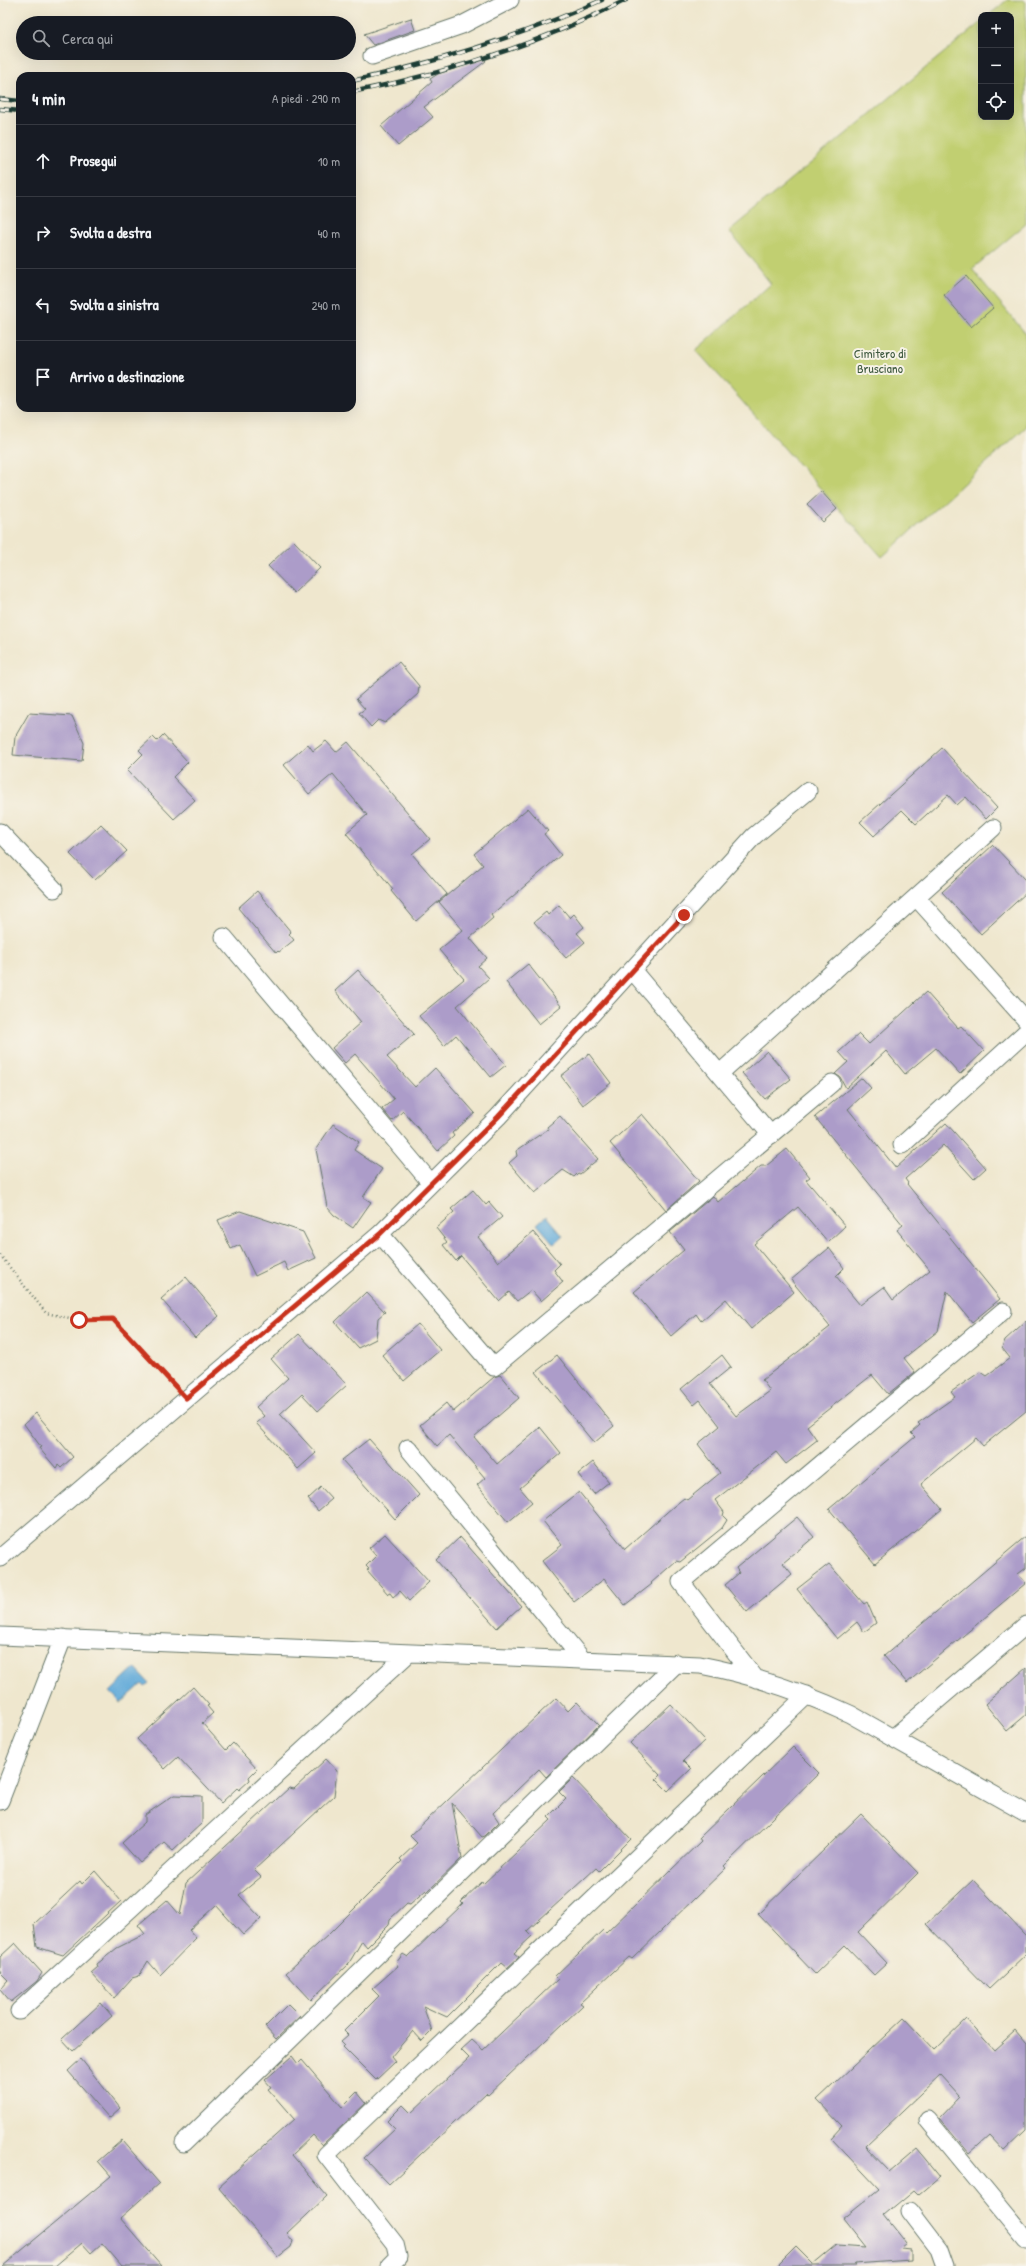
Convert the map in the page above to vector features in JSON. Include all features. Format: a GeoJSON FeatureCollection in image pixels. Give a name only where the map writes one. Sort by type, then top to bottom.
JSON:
{"type":"FeatureCollection","features":[{"type":"Feature","properties":{"kind":"street"},"geometry":{"type":"LineString","coordinates":[[372,56],[462,25],[510,0]]}},
{"type":"Feature","properties":{"kind":"street"},"geometry":{"type":"LineString","coordinates":[[0,1558],[380,1234],[498,1117],[633,971],[754,836],[808,791]]}},
{"type":"Feature","properties":{"kind":"street"},"geometry":{"type":"LineString","coordinates":[[720,1073],[993,828]]}},
{"type":"Feature","properties":{"kind":"street"},"geometry":{"type":"LineString","coordinates":[[0,832],[54,889]]}},
{"type":"Feature","properties":{"kind":"street"},"geometry":{"type":"LineString","coordinates":[[916,897],[1026,1020]]}},
{"type":"Feature","properties":{"kind":"street"},"geometry":{"type":"LineString","coordinates":[[224,937],[431,1183]]}},
{"type":"Feature","properties":{"kind":"street"},"geometry":{"type":"LineString","coordinates":[[633,971],[771,1135]]}},
{"type":"Feature","properties":{"kind":"street"},"geometry":{"type":"LineString","coordinates":[[902,1145],[1026,1032]]}},
{"type":"Feature","properties":{"kind":"street"},"geometry":{"type":"LineString","coordinates":[[380,1234],[494,1367],[832,1083]]}},
{"type":"Feature","properties":{"kind":"street"},"geometry":{"type":"LineString","coordinates":[[756,1679],[681,1582],[1003,1311]]}},
{"type":"Feature","properties":{"kind":"street"},"geometry":{"type":"LineString","coordinates":[[408,1448],[582,1659]]}},
{"type":"Feature","properties":{"kind":"street"},"geometry":{"type":"LineString","coordinates":[[893,1738],[1026,1625]]}},
{"type":"Feature","properties":{"kind":"street"},"geometry":{"type":"LineString","coordinates":[[0,1636],[408,1654],[677,1663],[721,1669],[807,1695],[850,1714],[1026,1813]]}},
{"type":"Feature","properties":{"kind":"street"},"geometry":{"type":"LineString","coordinates":[[0,1801],[63,1638]]}},
{"type":"Feature","properties":{"kind":"street"},"geometry":{"type":"LineString","coordinates":[[19,2011],[408,1654]]}},
{"type":"Feature","properties":{"kind":"street"},"geometry":{"type":"LineString","coordinates":[[184,2142],[677,1663]]}},
{"type":"Feature","properties":{"kind":"street"},"geometry":{"type":"LineString","coordinates":[[389,2266],[398,2257],[395,2244],[326,2154],[807,1695]]}},
{"type":"Feature","properties":{"kind":"street"},"geometry":{"type":"LineString","coordinates":[[928,2120],[1026,2239]]}},
{"type":"Feature","properties":{"kind":"street"},"geometry":{"type":"LineString","coordinates":[[910,2211],[939,2249],[945,2266]]}},
{"type":"Feature","properties":{"kind":"path"},"geometry":{"type":"LineString","coordinates":[[0,1254],[46,1314],[79,1320],[113,1319],[186,1398]]}},
{"type":"Feature","properties":{"kind":"green space","name":"Cimitero di Brusciano"},"geometry":{"type":"Polygon","coordinates":[[[1007,0],[1024,0],[1026,2],[1026,224],[972,269],[1026,334],[1026,427],[882,557],[696,350],[771,284],[729,231],[978,24],[978,120],[1014,120],[1014,12],[993,12],[1007,0]]]}},
{"type":"Feature","properties":{"kind":"water"},"geometry":{"type":"Polygon","coordinates":[[[546,1216],[563,1236],[554,1244],[537,1224],[546,1216]]]}},
{"type":"Feature","properties":{"kind":"water"},"geometry":{"type":"Polygon","coordinates":[[[135,1668],[149,1683],[145,1687],[142,1684],[121,1703],[110,1692],[135,1668]]]}},
{"type":"Feature","properties":{"kind":"building"},"geometry":{"type":"Polygon","coordinates":[[[411,18],[415,30],[373,45],[364,34],[411,18]]]}},
{"type":"Feature","properties":{"kind":"building"},"geometry":{"type":"Polygon","coordinates":[[[484,59],[486,61],[424,107],[433,117],[398,146],[381,126],[432,82],[430,79],[438,74],[484,59]]]}},
{"type":"Feature","properties":{"kind":"building"},"geometry":{"type":"Polygon","coordinates":[[[966,276],[993,308],[971,327],[944,295],[966,276]]]}},
{"type":"Feature","properties":{"kind":"building"},"geometry":{"type":"Polygon","coordinates":[[[821,491],[837,509],[823,522],[807,504],[821,491]]]}},
{"type":"Feature","properties":{"kind":"building"},"geometry":{"type":"Polygon","coordinates":[[[294,541],[320,568],[294,593],[268,566],[294,541]]]}},
{"type":"Feature","properties":{"kind":"building"},"geometry":{"type":"Polygon","coordinates":[[[399,662],[419,686],[418,694],[385,723],[378,720],[371,727],[359,713],[365,709],[356,699],[399,662]]]}},
{"type":"Feature","properties":{"kind":"building"},"geometry":{"type":"Polygon","coordinates":[[[29,713],[72,716],[84,743],[82,761],[13,755],[15,737],[29,713]]]}},
{"type":"Feature","properties":{"kind":"building"},"geometry":{"type":"Polygon","coordinates":[[[163,735],[188,762],[173,777],[195,800],[174,819],[127,770],[143,754],[139,750],[153,737],[157,741],[163,735]]]}},
{"type":"Feature","properties":{"kind":"building"},"geometry":{"type":"Polygon","coordinates":[[[326,741],[336,752],[348,742],[430,839],[412,854],[447,894],[416,921],[391,891],[393,889],[346,833],[367,815],[333,774],[309,794],[284,765],[308,744],[313,751],[326,741]]]}},
{"type":"Feature","properties":{"kind":"building"},"geometry":{"type":"Polygon","coordinates":[[[942,748],[997,808],[986,819],[966,797],[957,805],[948,795],[916,824],[902,810],[874,836],[860,822],[942,748]]]}},
{"type":"Feature","properties":{"kind":"building"},"geometry":{"type":"Polygon","coordinates":[[[528,808],[548,831],[544,834],[561,855],[491,915],[493,918],[470,938],[487,958],[478,966],[489,978],[457,1006],[506,1065],[491,1077],[456,1035],[444,1046],[419,1016],[464,979],[439,950],[463,930],[439,902],[483,865],[474,854],[528,808]]]}},
{"type":"Feature","properties":{"kind":"building"},"geometry":{"type":"Polygon","coordinates":[[[101,824],[127,851],[95,880],[70,854],[101,824]]]}},
{"type":"Feature","properties":{"kind":"building"},"geometry":{"type":"Polygon","coordinates":[[[993,845],[1026,880],[1026,893],[981,934],[942,892],[993,845]]]}},
{"type":"Feature","properties":{"kind":"building"},"geometry":{"type":"Polygon","coordinates":[[[257,891],[291,932],[289,934],[294,940],[276,953],[238,908],[257,891]]]}},
{"type":"Feature","properties":{"kind":"building"},"geometry":{"type":"Polygon","coordinates":[[[559,905],[570,918],[574,914],[584,927],[577,933],[585,942],[566,958],[534,922],[546,912],[548,915],[559,905]]]}},
{"type":"Feature","properties":{"kind":"building"},"geometry":{"type":"Polygon","coordinates":[[[528,964],[561,1006],[539,1024],[506,982],[528,964]]]}},
{"type":"Feature","properties":{"kind":"building"},"geometry":{"type":"Polygon","coordinates":[[[358,970],[414,1034],[387,1057],[415,1087],[435,1068],[475,1113],[452,1133],[454,1136],[438,1151],[403,1111],[392,1121],[382,1109],[394,1099],[355,1054],[345,1063],[332,1048],[361,1022],[335,991],[358,970]]]}},
{"type":"Feature","properties":{"kind":"building"},"geometry":{"type":"Polygon","coordinates":[[[926,992],[958,1028],[961,1026],[984,1051],[960,1074],[936,1048],[905,1074],[886,1051],[846,1088],[840,1077],[835,1074],[848,1062],[839,1052],[859,1034],[869,1044],[926,992]]]}},
{"type":"Feature","properties":{"kind":"building"},"geometry":{"type":"Polygon","coordinates":[[[767,1051],[791,1079],[765,1099],[742,1073],[767,1051]]]}},
{"type":"Feature","properties":{"kind":"building"},"geometry":{"type":"Polygon","coordinates":[[[589,1054],[611,1083],[583,1105],[561,1076],[589,1054]]]}},
{"type":"Feature","properties":{"kind":"building"},"geometry":{"type":"Polygon","coordinates":[[[862,1078],[871,1088],[848,1109],[896,1168],[946,1123],[986,1168],[974,1179],[943,1145],[905,1179],[908,1183],[907,1184],[1000,1299],[972,1322],[947,1291],[938,1331],[904,1358],[915,1372],[888,1394],[872,1375],[807,1426],[817,1440],[786,1464],[776,1452],[715,1500],[724,1512],[723,1516],[727,1520],[722,1528],[680,1562],[676,1561],[651,1583],[652,1584],[625,1605],[604,1579],[574,1602],[542,1561],[562,1545],[543,1521],[579,1492],[625,1549],[684,1498],[687,1500],[720,1473],[698,1444],[720,1426],[700,1400],[694,1405],[681,1389],[722,1355],[731,1367],[710,1384],[736,1416],[770,1391],[762,1380],[830,1327],[791,1280],[829,1248],[844,1268],[836,1276],[860,1305],[884,1287],[893,1300],[930,1270],[897,1230],[903,1225],[815,1117],[862,1078]]]}},
{"type":"Feature","properties":{"kind":"building"},"geometry":{"type":"Polygon","coordinates":[[[642,1114],[699,1181],[666,1210],[610,1143],[642,1114]]]}},
{"type":"Feature","properties":{"kind":"building"},"geometry":{"type":"Polygon","coordinates":[[[560,1116],[598,1159],[574,1177],[563,1170],[535,1193],[509,1163],[517,1156],[516,1151],[548,1129],[547,1127],[560,1116]]]}},
{"type":"Feature","properties":{"kind":"building"},"geometry":{"type":"Polygon","coordinates":[[[333,1124],[359,1142],[354,1150],[382,1169],[363,1197],[371,1202],[353,1228],[334,1215],[327,1207],[316,1149],[333,1124]]]}},
{"type":"Feature","properties":{"kind":"building"},"geometry":{"type":"Polygon","coordinates":[[[787,1149],[810,1177],[806,1180],[845,1226],[828,1242],[798,1207],[754,1244],[794,1292],[751,1329],[726,1299],[701,1321],[696,1314],[671,1336],[634,1292],[684,1250],[670,1232],[713,1196],[718,1202],[761,1166],[766,1166],[787,1149]]]}},
{"type":"Feature","properties":{"kind":"building"},"geometry":{"type":"Polygon","coordinates":[[[473,1190],[486,1205],[489,1202],[502,1217],[478,1237],[498,1262],[533,1232],[560,1264],[554,1270],[563,1282],[541,1301],[531,1290],[517,1301],[509,1292],[499,1301],[461,1256],[456,1261],[443,1245],[447,1242],[436,1228],[454,1212],[451,1209],[473,1190]]]}},
{"type":"Feature","properties":{"kind":"building"},"geometry":{"type":"Polygon","coordinates":[[[240,1211],[303,1232],[316,1258],[288,1271],[284,1262],[255,1276],[240,1245],[231,1249],[218,1220],[240,1211]]]}},
{"type":"Feature","properties":{"kind":"building"},"geometry":{"type":"Polygon","coordinates":[[[186,1277],[219,1316],[195,1338],[161,1299],[186,1277]]]}},
{"type":"Feature","properties":{"kind":"building"},"geometry":{"type":"Polygon","coordinates":[[[366,1292],[385,1312],[378,1318],[376,1339],[358,1348],[335,1322],[366,1292]]]}},
{"type":"Feature","properties":{"kind":"building"},"geometry":{"type":"Polygon","coordinates":[[[1026,1321],[1026,1411],[983,1446],[976,1438],[921,1484],[942,1509],[875,1564],[829,1509],[915,1437],[911,1433],[920,1425],[918,1423],[955,1397],[951,1392],[980,1372],[986,1376],[1010,1358],[1002,1348],[1005,1340],[1026,1321]]]}},
{"type":"Feature","properties":{"kind":"building"},"geometry":{"type":"Polygon","coordinates":[[[418,1324],[440,1350],[404,1381],[382,1355],[418,1324]]]}},
{"type":"Feature","properties":{"kind":"building"},"geometry":{"type":"Polygon","coordinates":[[[299,1334],[347,1385],[318,1411],[302,1394],[280,1414],[316,1453],[298,1469],[256,1423],[264,1416],[256,1407],[288,1378],[271,1359],[299,1334]]]}},
{"type":"Feature","properties":{"kind":"building"},"geometry":{"type":"Polygon","coordinates":[[[557,1355],[614,1426],[594,1443],[536,1372],[557,1355]]]}},
{"type":"Feature","properties":{"kind":"building"},"geometry":{"type":"Polygon","coordinates":[[[500,1375],[519,1398],[474,1437],[497,1464],[540,1427],[561,1453],[520,1488],[532,1502],[508,1522],[477,1485],[485,1478],[449,1435],[437,1446],[420,1425],[446,1403],[453,1412],[494,1377],[500,1375]]]}},
{"type":"Feature","properties":{"kind":"building"},"geometry":{"type":"Polygon","coordinates":[[[36,1413],[73,1457],[61,1468],[58,1465],[56,1468],[39,1448],[41,1447],[24,1424],[36,1413]]]}},
{"type":"Feature","properties":{"kind":"building"},"geometry":{"type":"Polygon","coordinates":[[[369,1439],[419,1495],[395,1519],[342,1460],[369,1439]]]}},
{"type":"Feature","properties":{"kind":"building"},"geometry":{"type":"Polygon","coordinates":[[[593,1462],[609,1482],[594,1494],[578,1474],[593,1462]]]}},
{"type":"Feature","properties":{"kind":"building"},"geometry":{"type":"Polygon","coordinates":[[[321,1487],[332,1499],[318,1511],[308,1499],[321,1487]]]}},
{"type":"Feature","properties":{"kind":"building"},"geometry":{"type":"Polygon","coordinates":[[[797,1517],[814,1537],[783,1563],[792,1574],[747,1612],[725,1585],[739,1573],[736,1568],[797,1517]]]}},
{"type":"Feature","properties":{"kind":"building"},"geometry":{"type":"Polygon","coordinates":[[[385,1534],[429,1582],[409,1601],[400,1591],[393,1597],[390,1593],[388,1594],[367,1570],[369,1569],[366,1566],[376,1556],[369,1548],[385,1534]]]}},
{"type":"Feature","properties":{"kind":"building"},"geometry":{"type":"Polygon","coordinates":[[[1026,1536],[1026,1568],[1018,1574],[1026,1583],[907,1683],[884,1656],[1026,1536]]]}},
{"type":"Feature","properties":{"kind":"building"},"geometry":{"type":"Polygon","coordinates":[[[460,1537],[521,1606],[497,1628],[436,1560],[460,1537]]]}},
{"type":"Feature","properties":{"kind":"building"},"geometry":{"type":"Polygon","coordinates":[[[829,1564],[864,1604],[867,1602],[876,1623],[864,1632],[857,1622],[837,1639],[797,1589],[829,1564]]]}},
{"type":"Feature","properties":{"kind":"building"},"geometry":{"type":"Polygon","coordinates":[[[1026,1668],[1026,1715],[1007,1731],[985,1704],[1026,1668]]]}},
{"type":"Feature","properties":{"kind":"building"},"geometry":{"type":"Polygon","coordinates":[[[193,1687],[209,1705],[207,1706],[213,1713],[202,1723],[226,1750],[233,1743],[257,1769],[249,1777],[250,1780],[239,1790],[237,1788],[221,1803],[178,1757],[165,1769],[137,1739],[193,1687]]]}},
{"type":"Feature","properties":{"kind":"building"},"geometry":{"type":"Polygon","coordinates":[[[556,1698],[568,1711],[577,1702],[599,1725],[546,1777],[539,1769],[493,1813],[499,1822],[485,1836],[482,1837],[452,1803],[462,1858],[427,1892],[426,1890],[410,1904],[407,1903],[390,1919],[389,1925],[367,1947],[362,1941],[349,1963],[311,2000],[286,1973],[328,1935],[402,1861],[400,1859],[417,1843],[410,1836],[556,1698]]]}},
{"type":"Feature","properties":{"kind":"building"},"geometry":{"type":"Polygon","coordinates":[[[671,1704],[705,1740],[683,1761],[691,1769],[668,1791],[656,1779],[660,1775],[630,1743],[671,1704]]]}},
{"type":"Feature","properties":{"kind":"building"},"geometry":{"type":"Polygon","coordinates":[[[793,1747],[819,1773],[724,1866],[726,1868],[632,1959],[629,1957],[580,2003],[583,2005],[488,2095],[486,2093],[389,2184],[364,2158],[395,2129],[387,2121],[403,2105],[411,2113],[469,2058],[461,2050],[472,2040],[483,2050],[558,1979],[555,1976],[603,1930],[606,1933],[701,1841],[699,1838],[793,1747]]]}},
{"type":"Feature","properties":{"kind":"building"},"geometry":{"type":"Polygon","coordinates":[[[326,1759],[337,1771],[334,1796],[254,1870],[261,1877],[239,1895],[261,1918],[243,1935],[216,1905],[189,1930],[196,1938],[160,1975],[148,1961],[139,1976],[132,1978],[114,1998],[91,1973],[98,1967],[97,1964],[117,1948],[145,1934],[138,1925],[167,1900],[180,1915],[186,1883],[289,1788],[294,1789],[326,1759]]]}},
{"type":"Feature","properties":{"kind":"building"},"geometry":{"type":"Polygon","coordinates":[[[573,1778],[631,1839],[599,1871],[596,1868],[527,1931],[532,1936],[514,1953],[519,1957],[507,1968],[501,1963],[447,2017],[423,2006],[432,2031],[422,2041],[413,2031],[391,2057],[395,2062],[376,2080],[343,2047],[345,2045],[341,2041],[348,2035],[344,2031],[379,1996],[372,1989],[398,1966],[396,1963],[403,1954],[408,1957],[463,1904],[461,1902],[482,1882],[483,1884],[551,1820],[548,1817],[566,1799],[559,1792],[573,1778]]]}},
{"type":"Feature","properties":{"kind":"building"},"geometry":{"type":"Polygon","coordinates":[[[174,1795],[202,1796],[202,1823],[173,1850],[164,1842],[140,1863],[122,1843],[145,1822],[145,1815],[174,1795]]]}},
{"type":"Feature","properties":{"kind":"building"},"geometry":{"type":"Polygon","coordinates":[[[861,1814],[918,1873],[858,1932],[887,1963],[874,1975],[845,1945],[815,1974],[758,1914],[861,1814]]]}},
{"type":"Feature","properties":{"kind":"building"},"geometry":{"type":"Polygon","coordinates":[[[95,1871],[121,1901],[63,1955],[37,1947],[34,1924],[80,1881],[82,1884],[95,1871]]]}},
{"type":"Feature","properties":{"kind":"building"},"geometry":{"type":"Polygon","coordinates":[[[973,1880],[1026,1936],[1026,1954],[989,1989],[926,1924],[973,1880]]]}},
{"type":"Feature","properties":{"kind":"building"},"geometry":{"type":"Polygon","coordinates":[[[15,1943],[42,1973],[37,1981],[11,2002],[0,1989],[8,1980],[0,1972],[0,1957],[15,1943]]]}},
{"type":"Feature","properties":{"kind":"building"},"geometry":{"type":"Polygon","coordinates":[[[101,2003],[112,2016],[73,2051],[62,2039],[101,2003]]]}},
{"type":"Feature","properties":{"kind":"building"},"geometry":{"type":"Polygon","coordinates":[[[288,2004],[300,2016],[276,2039],[265,2027],[288,2004]]]}},
{"type":"Feature","properties":{"kind":"building"},"geometry":{"type":"Polygon","coordinates":[[[904,2018],[934,2050],[966,2019],[994,2050],[1015,2031],[1026,2044],[1026,2130],[1004,2151],[989,2135],[969,2153],[940,2118],[960,2097],[940,2075],[865,2146],[890,2172],[917,2149],[940,2177],[919,2195],[914,2190],[884,2215],[907,2244],[901,2249],[911,2250],[911,2260],[854,2264],[855,2266],[777,2266],[796,2247],[813,2264],[836,2245],[866,2247],[843,2218],[879,2189],[831,2138],[842,2126],[817,2100],[904,2018]]]}},
{"type":"Feature","properties":{"kind":"building"},"geometry":{"type":"Polygon","coordinates":[[[292,2056],[298,2064],[302,2060],[342,2107],[357,2092],[366,2103],[322,2145],[313,2135],[292,2155],[327,2196],[287,2234],[293,2241],[291,2247],[278,2257],[218,2187],[294,2119],[268,2089],[271,2087],[265,2080],[292,2056]]]}},
{"type":"Feature","properties":{"kind":"building"},"geometry":{"type":"Polygon","coordinates":[[[81,2059],[120,2108],[109,2118],[68,2071],[81,2059]]]}},
{"type":"Feature","properties":{"kind":"building"},"geometry":{"type":"Polygon","coordinates":[[[122,2140],[159,2183],[120,2218],[162,2266],[122,2266],[102,2243],[91,2253],[82,2243],[55,2266],[3,2266],[111,2176],[98,2161],[122,2140]]]}},
{"type":"Feature","properties":{"kind":"railway"},"geometry":{"type":"LineString","coordinates":[[356,80],[448,57],[479,47],[541,25],[602,0]]}},
{"type":"Feature","properties":{"kind":"railway"},"geometry":{"type":"LineString","coordinates":[[356,91],[422,76],[492,55],[560,30],[594,16],[626,0]]}},
{"type":"Feature","properties":{"kind":"railway"},"geometry":{"type":"LineString","coordinates":[[0,99],[16,101]]}},
{"type":"Feature","properties":{"kind":"railway"},"geometry":{"type":"LineString","coordinates":[[0,109],[16,111]]}},
{"type":"Feature","properties":{"kind":"route"},"geometry":{"type":"LineString","coordinates":[[79,1320],[113,1319],[186,1398],[380,1234],[498,1117],[684,915]]}}]}
